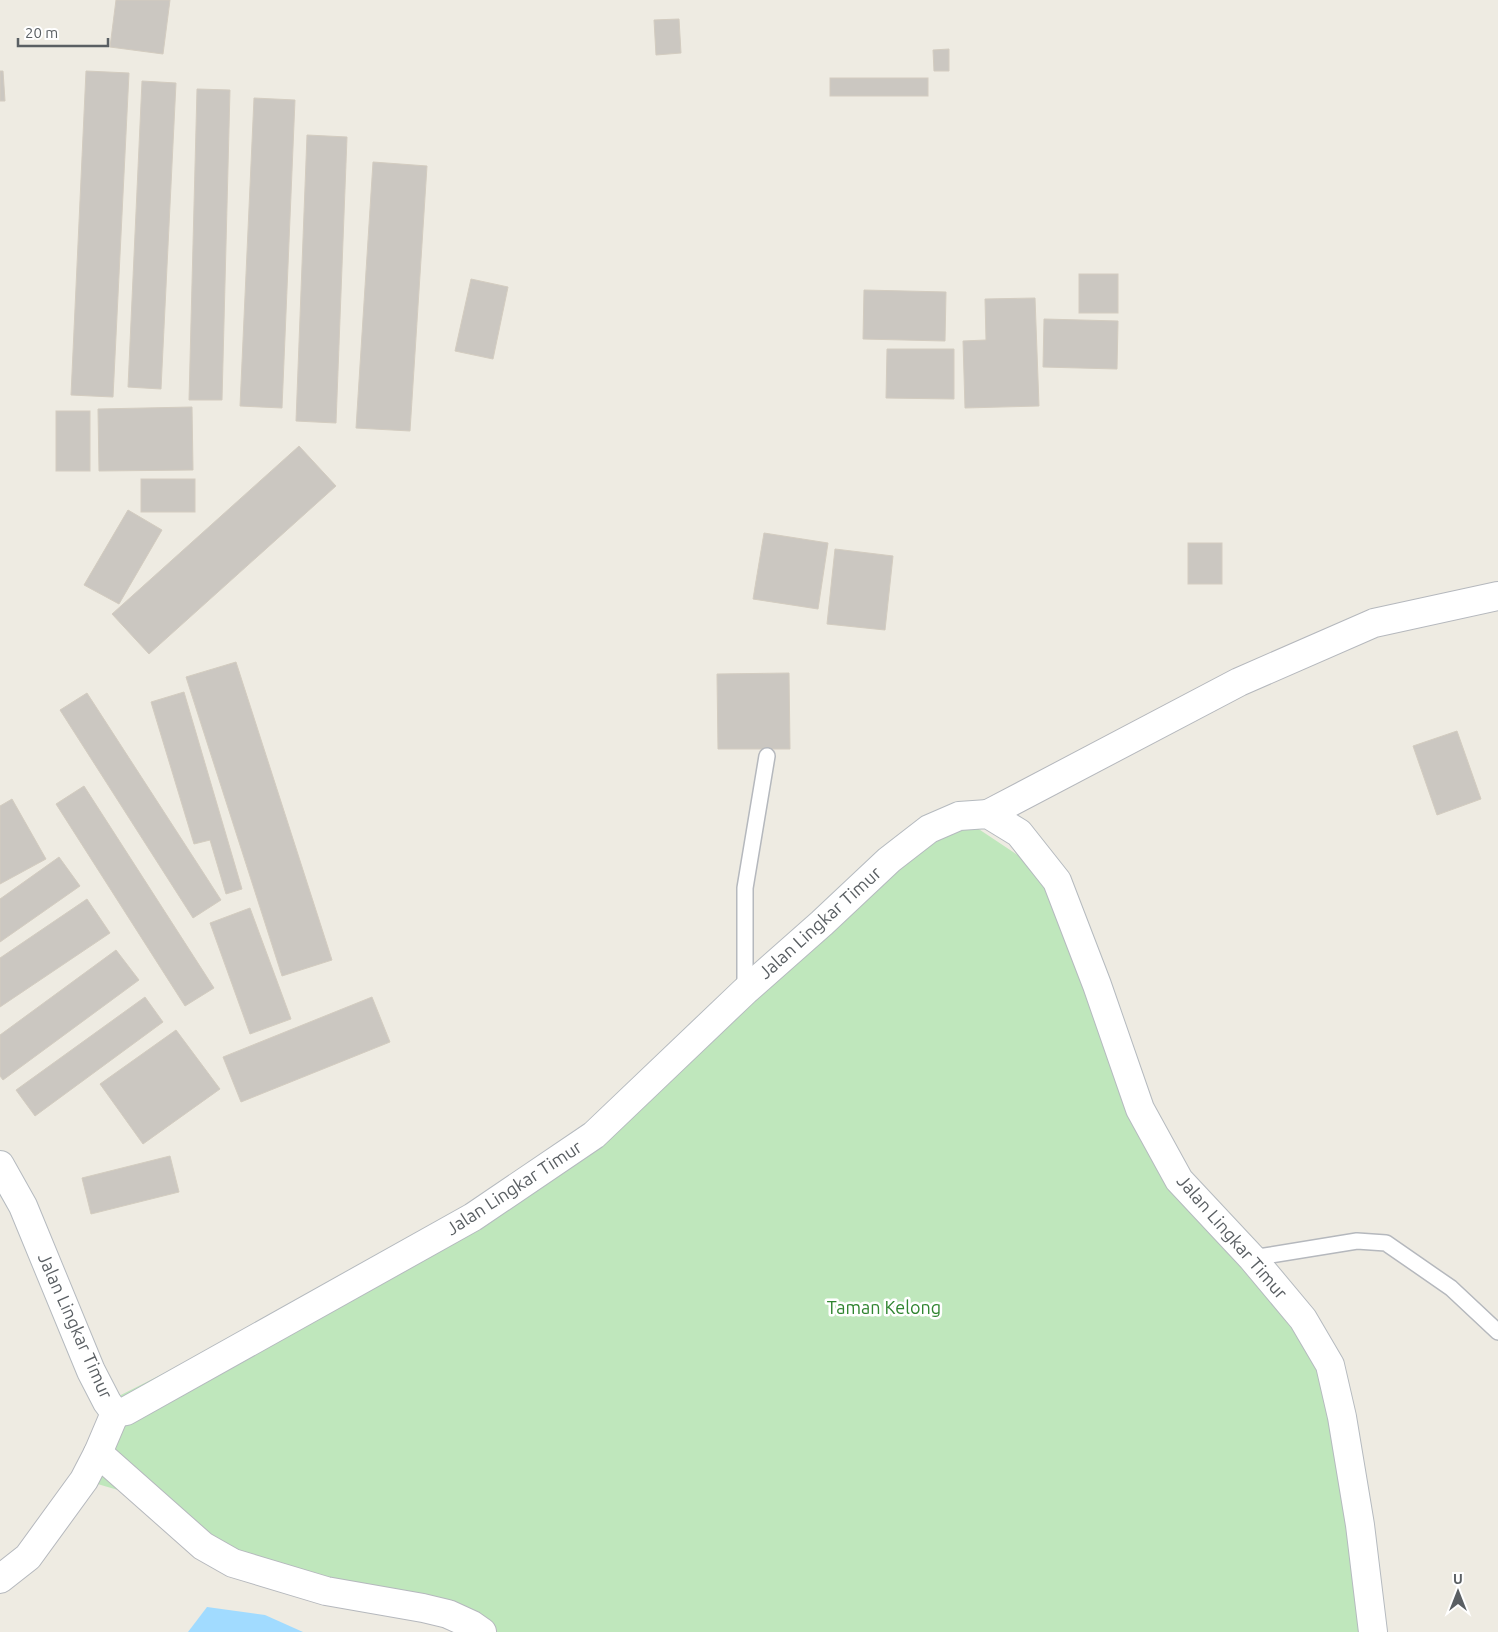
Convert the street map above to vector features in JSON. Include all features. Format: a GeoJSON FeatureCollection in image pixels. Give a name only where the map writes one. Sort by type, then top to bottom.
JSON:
{"type":"FeatureCollection","features":[{"type":"Feature","properties":{"kind":"main road"},"geometry":{"type":"LineString","coordinates":[[988,814],[1239,682],[1374,623],[1498,596]]}},
{"type":"Feature","properties":{"kind":"main road","name":"Jalan Lingkar Timur"},"geometry":{"type":"LineString","coordinates":[[0,1165],[23,1206],[91,1371],[115,1413],[126,1411],[473,1217],[594,1136],[745,991],[889,860],[929,829],[959,816],[988,814],[1019,833],[1057,881],[1097,985],[1140,1109],[1179,1180],[1252,1258],[1303,1319],[1330,1366],[1342,1417],[1360,1525],[1373,1632]]}},
{"type":"Feature","properties":{"kind":"main road"},"geometry":{"type":"LineString","coordinates":[[0,1579],[28,1557],[84,1480],[115,1413]]}},
{"type":"Feature","properties":{"kind":"main road"},"geometry":{"type":"LineString","coordinates":[[98,1453],[203,1546],[233,1563],[326,1591],[448,1614],[472,1625],[482,1632]]}},
{"type":"Feature","properties":{"kind":"lane"},"geometry":{"type":"LineString","coordinates":[[745,991],[745,888],[766,756]]}},
{"type":"Feature","properties":{"kind":"lane"},"geometry":{"type":"LineString","coordinates":[[1252,1258],[1357,1241],[1386,1244],[1451,1288],[1498,1332]]}},
{"type":"Feature","properties":{"kind":"green space","name":"Taman Kelong"},"geometry":{"type":"Polygon","coordinates":[[[959,816],[1057,881],[1140,1109],[1330,1365],[1373,1632],[479,1632],[203,1546],[152,1500],[84,1480],[107,1402],[473,1217],[959,816]]]}},
{"type":"Feature","properties":{"kind":"water"},"geometry":{"type":"Polygon","coordinates":[[[207,1607],[265,1615],[303,1632],[188,1632],[207,1607]]]}},
{"type":"Feature","properties":{"kind":"building"},"geometry":{"type":"Polygon","coordinates":[[[116,0],[170,0],[163,54],[110,47],[116,0]]]}},
{"type":"Feature","properties":{"kind":"building"},"geometry":{"type":"Polygon","coordinates":[[[679,19],[681,53],[656,55],[654,20],[679,19]]]}},
{"type":"Feature","properties":{"kind":"building"},"geometry":{"type":"Polygon","coordinates":[[[949,49],[949,71],[934,71],[933,50],[949,49]]]}},
{"type":"Feature","properties":{"kind":"building"},"geometry":{"type":"Polygon","coordinates":[[[0,71],[3,71],[5,101],[0,101],[0,71]]]}},
{"type":"Feature","properties":{"kind":"building"},"geometry":{"type":"Polygon","coordinates":[[[86,71],[129,73],[113,397],[71,395],[86,71]]]}},
{"type":"Feature","properties":{"kind":"building"},"geometry":{"type":"Polygon","coordinates":[[[830,78],[928,78],[928,96],[830,96],[830,78]]]}},
{"type":"Feature","properties":{"kind":"building"},"geometry":{"type":"Polygon","coordinates":[[[142,81],[176,83],[161,389],[128,387],[142,81]]]}},
{"type":"Feature","properties":{"kind":"building"},"geometry":{"type":"Polygon","coordinates":[[[197,89],[230,90],[222,400],[189,400],[197,89]]]}},
{"type":"Feature","properties":{"kind":"building"},"geometry":{"type":"Polygon","coordinates":[[[254,98],[295,100],[282,408],[240,406],[254,98]]]}},
{"type":"Feature","properties":{"kind":"building"},"geometry":{"type":"Polygon","coordinates":[[[307,135],[347,137],[336,423],[296,421],[307,135]]]}},
{"type":"Feature","properties":{"kind":"building"},"geometry":{"type":"Polygon","coordinates":[[[373,162],[427,166],[410,431],[356,428],[373,162]]]}},
{"type":"Feature","properties":{"kind":"building"},"geometry":{"type":"Polygon","coordinates":[[[1079,274],[1118,274],[1118,313],[1079,313],[1079,274]]]}},
{"type":"Feature","properties":{"kind":"building"},"geometry":{"type":"Polygon","coordinates":[[[471,279],[508,287],[493,359],[455,351],[471,279]]]}},
{"type":"Feature","properties":{"kind":"building"},"geometry":{"type":"Polygon","coordinates":[[[864,290],[946,292],[945,341],[863,339],[864,290]]]}},
{"type":"Feature","properties":{"kind":"building"},"geometry":{"type":"Polygon","coordinates":[[[1035,298],[1039,406],[965,408],[963,341],[986,340],[985,299],[1035,298]]]}},
{"type":"Feature","properties":{"kind":"building"},"geometry":{"type":"Polygon","coordinates":[[[1044,319],[1118,321],[1117,369],[1043,367],[1044,319]]]}},
{"type":"Feature","properties":{"kind":"building"},"geometry":{"type":"Polygon","coordinates":[[[887,349],[954,349],[954,399],[886,398],[887,349]]]}},
{"type":"Feature","properties":{"kind":"building"},"geometry":{"type":"Polygon","coordinates":[[[192,407],[193,470],[99,471],[98,409],[192,407]]]}},
{"type":"Feature","properties":{"kind":"building"},"geometry":{"type":"Polygon","coordinates":[[[56,411],[90,411],[90,471],[56,471],[56,411]]]}},
{"type":"Feature","properties":{"kind":"building"},"geometry":{"type":"Polygon","coordinates":[[[299,446],[336,486],[149,654],[112,614],[299,446]]]}},
{"type":"Feature","properties":{"kind":"building"},"geometry":{"type":"Polygon","coordinates":[[[141,479],[195,479],[195,512],[141,512],[141,479]]]}},
{"type":"Feature","properties":{"kind":"building"},"geometry":{"type":"Polygon","coordinates":[[[128,510],[162,530],[119,604],[84,585],[128,510]]]}},
{"type":"Feature","properties":{"kind":"building"},"geometry":{"type":"Polygon","coordinates":[[[764,533],[828,543],[818,609],[753,599],[764,533]]]}},
{"type":"Feature","properties":{"kind":"building"},"geometry":{"type":"Polygon","coordinates":[[[1188,543],[1222,543],[1222,584],[1188,584],[1188,543]]]}},
{"type":"Feature","properties":{"kind":"building"},"geometry":{"type":"Polygon","coordinates":[[[835,549],[893,556],[885,630],[827,624],[835,549]]]}},
{"type":"Feature","properties":{"kind":"building"},"geometry":{"type":"Polygon","coordinates":[[[236,662],[332,960],[282,976],[186,677],[236,662]]]}},
{"type":"Feature","properties":{"kind":"building"},"geometry":{"type":"Polygon","coordinates":[[[789,673],[790,749],[718,749],[717,674],[789,673]]]}},
{"type":"Feature","properties":{"kind":"building"},"geometry":{"type":"Polygon","coordinates":[[[184,692],[242,889],[226,894],[210,840],[194,844],[151,702],[184,692]]]}},
{"type":"Feature","properties":{"kind":"building"},"geometry":{"type":"Polygon","coordinates":[[[87,693],[221,900],[193,918],[60,710],[87,693]]]}},
{"type":"Feature","properties":{"kind":"building"},"geometry":{"type":"Polygon","coordinates":[[[1457,731],[1481,799],[1437,815],[1413,746],[1457,731]]]}},
{"type":"Feature","properties":{"kind":"building"},"geometry":{"type":"Polygon","coordinates":[[[84,786],[214,988],[185,1006],[56,804],[84,786]]]}},
{"type":"Feature","properties":{"kind":"building"},"geometry":{"type":"Polygon","coordinates":[[[12,799],[46,859],[0,884],[0,806],[12,799]]]}},
{"type":"Feature","properties":{"kind":"building"},"geometry":{"type":"Polygon","coordinates":[[[59,857],[80,886],[0,942],[0,899],[59,857]]]}},
{"type":"Feature","properties":{"kind":"building"},"geometry":{"type":"Polygon","coordinates":[[[87,899],[110,933],[0,1007],[0,958],[87,899]]]}},
{"type":"Feature","properties":{"kind":"building"},"geometry":{"type":"Polygon","coordinates":[[[250,908],[291,1019],[250,1034],[210,923],[250,908]]]}},
{"type":"Feature","properties":{"kind":"building"},"geometry":{"type":"Polygon","coordinates":[[[116,950],[139,980],[3,1080],[0,1076],[0,1035],[116,950]]]}},
{"type":"Feature","properties":{"kind":"building"},"geometry":{"type":"Polygon","coordinates":[[[145,997],[163,1022],[35,1116],[16,1090],[145,997]]]}},
{"type":"Feature","properties":{"kind":"building"},"geometry":{"type":"Polygon","coordinates":[[[372,997],[390,1042],[241,1102],[223,1057],[372,997]]]}},
{"type":"Feature","properties":{"kind":"building"},"geometry":{"type":"Polygon","coordinates":[[[176,1030],[220,1089],[143,1144],[100,1084],[176,1030]]]}},
{"type":"Feature","properties":{"kind":"building"},"geometry":{"type":"Polygon","coordinates":[[[170,1156],[179,1192],[91,1214],[82,1178],[170,1156]]]}}]}
